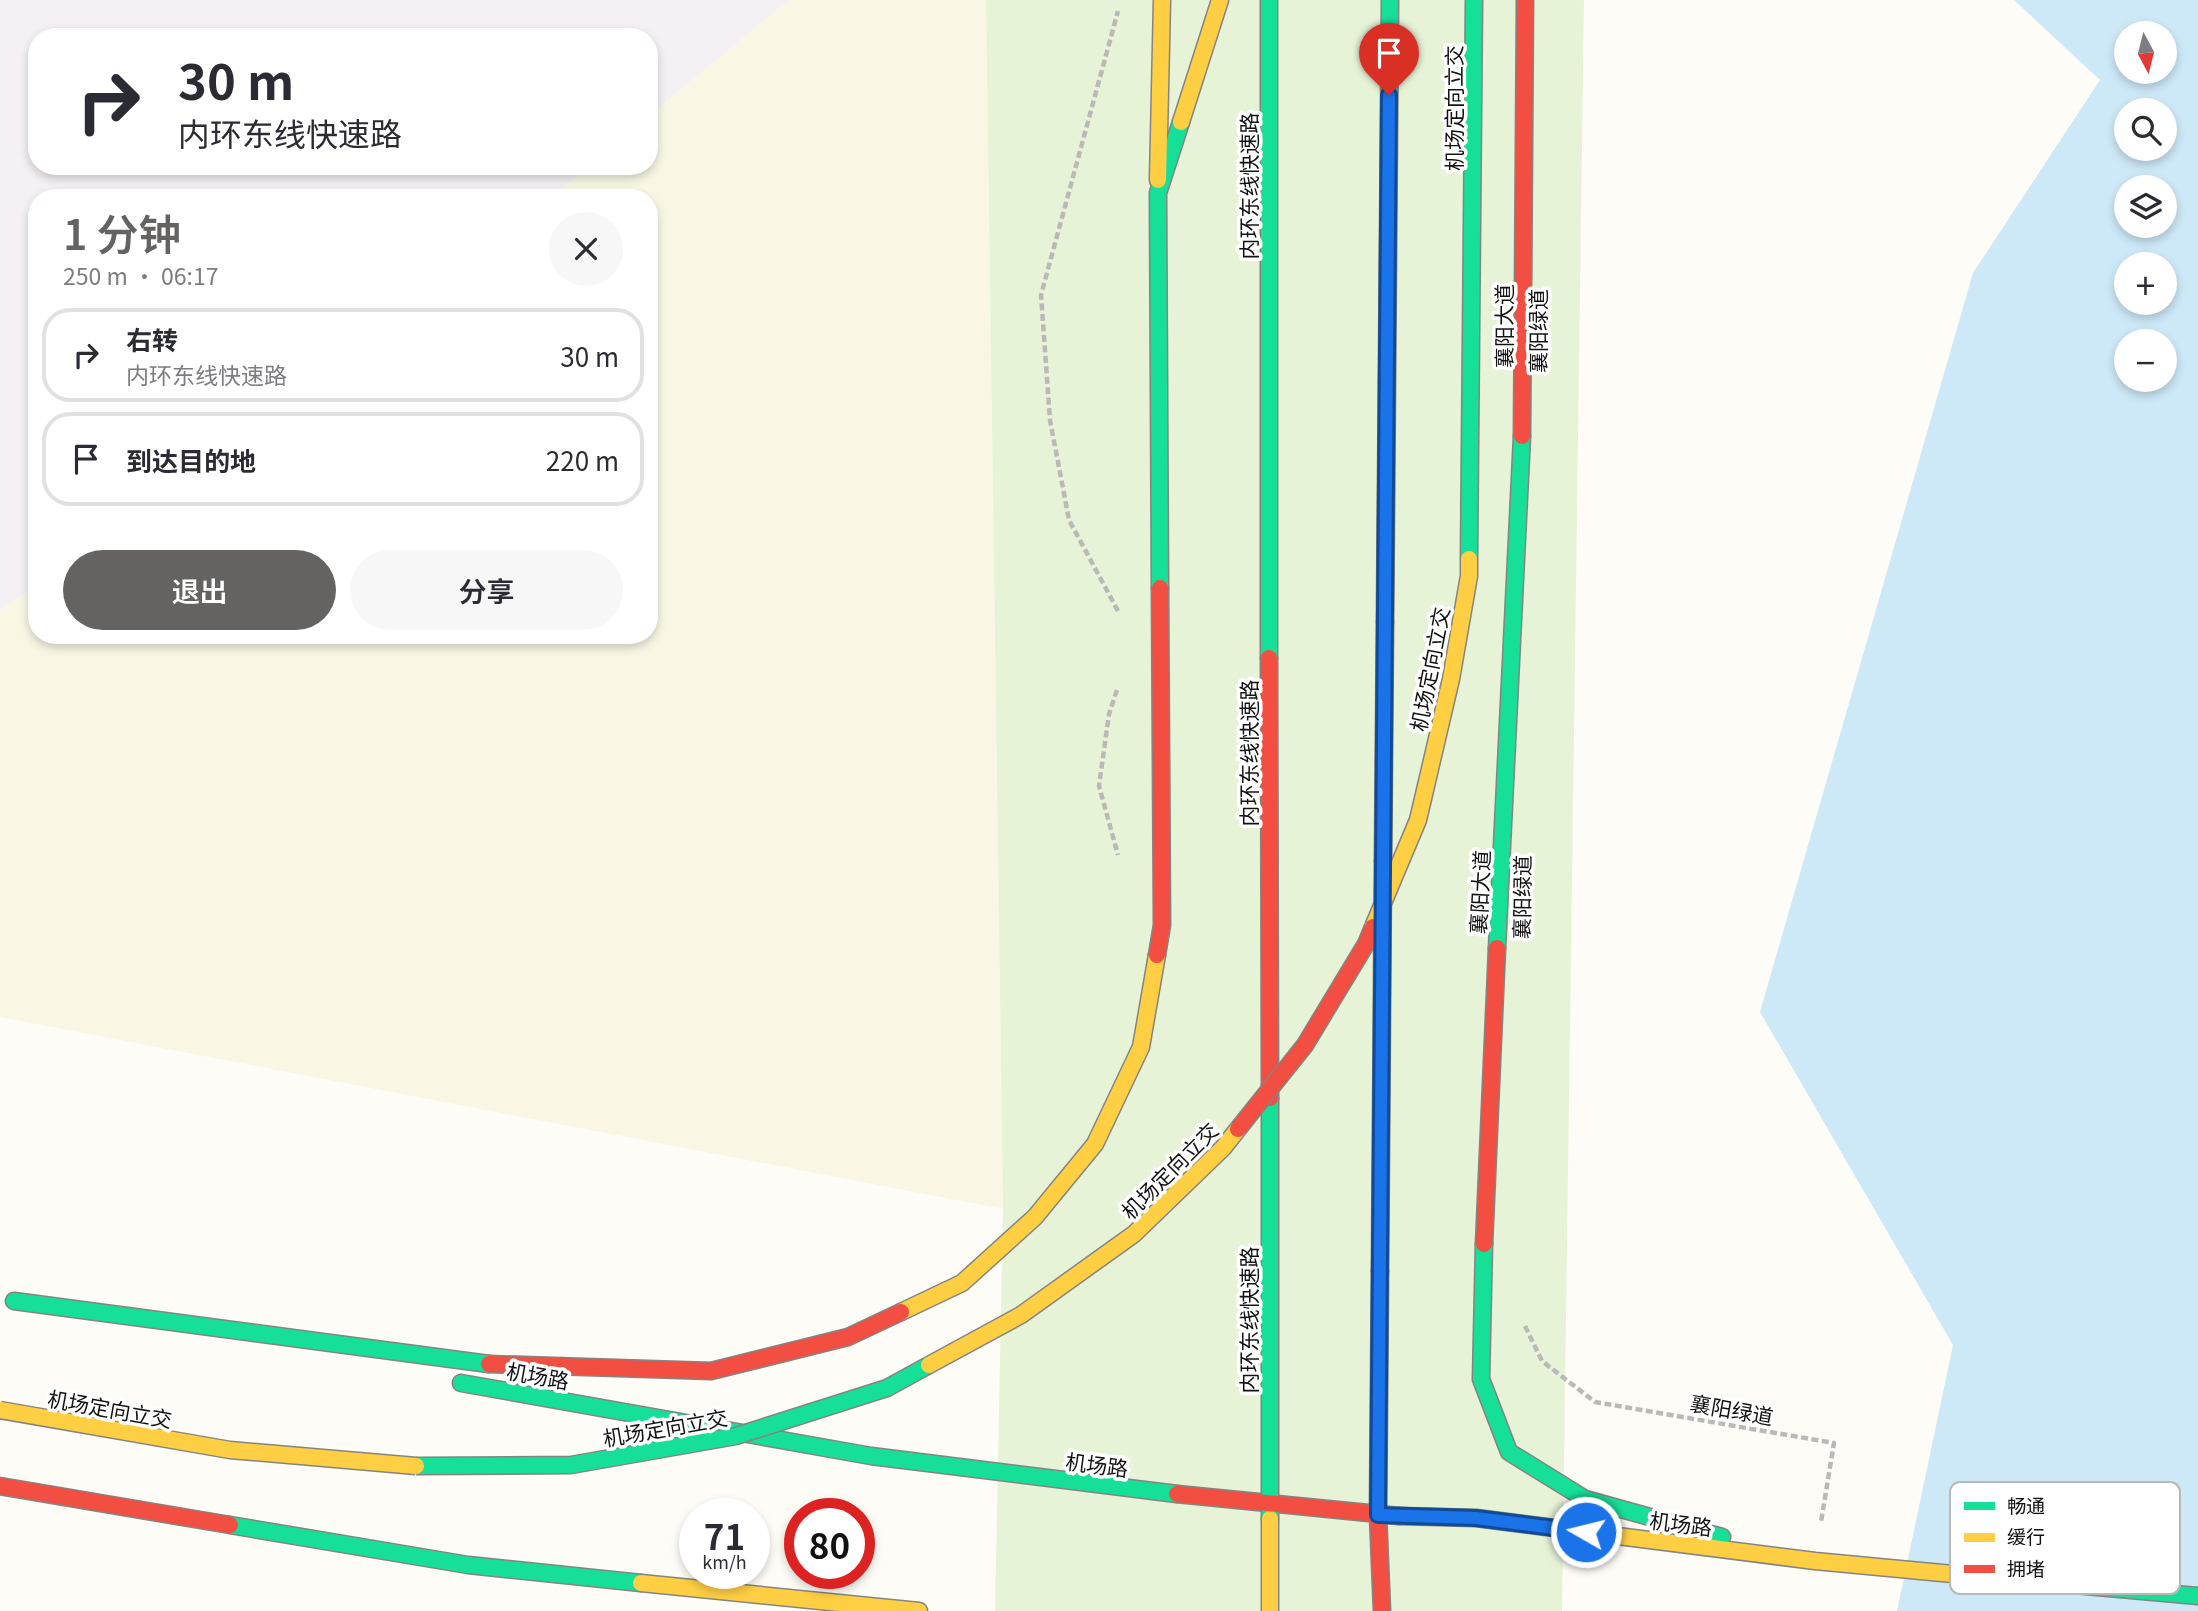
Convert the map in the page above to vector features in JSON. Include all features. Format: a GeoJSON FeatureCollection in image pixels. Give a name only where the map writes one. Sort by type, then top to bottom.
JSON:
{"type":"FeatureCollection","features":[{"type":"Feature","properties":{"kind":"main road"},"geometry":{"type":"LineString","coordinates":[[7,1300],[480,1364],[710,1371],[848,1337],[962,1283],[1035,1217],[1095,1144],[1141,1047],[1162,925],[1157,192],[1161,0]]}},
{"type":"Feature","properties":{"kind":"main road"},"geometry":{"type":"LineString","coordinates":[[1157,192],[1220,0]]}},
{"type":"Feature","properties":{"kind":"main road","name":"内环东线快速路"},"geometry":{"type":"LineString","coordinates":[[1269,0],[1270,1506]]}},
{"type":"Feature","properties":{"kind":"main road"},"geometry":{"type":"LineString","coordinates":[[1382,1611],[1378,1515],[1390,0]]}},
{"type":"Feature","properties":{"kind":"main road","name":"机场定向立交"},"geometry":{"type":"LineString","coordinates":[[0,1410],[230,1450],[423,1467],[571,1465],[736,1436],[887,1388],[1021,1315],[1135,1234],[1223,1148],[1305,1045],[1366,944],[1418,820],[1451,679],[1469,576],[1474,0]]}},
{"type":"Feature","properties":{"kind":"main road","name":"襄阳大道"},"geometry":{"type":"LineString","coordinates":[[1525,0],[1523,421],[1486,1178],[1482,1379],[1509,1452],[1585,1499],[1815,1561]]}},
{"type":"Feature","properties":{"kind":"main road"},"geometry":{"type":"LineString","coordinates":[[7,1300],[327,1359]]}},
{"type":"Feature","properties":{"kind":"main road","name":"机场路"},"geometry":{"type":"LineString","coordinates":[[449,1381],[871,1457],[1270,1506],[1378,1515],[1476,1518],[1815,1561],[1950,1573]]}},
{"type":"Feature","properties":{"kind":"main road"},"geometry":{"type":"LineString","coordinates":[[0,1486],[468,1565],[919,1611]]}},
{"type":"Feature","properties":{"kind":"main road"},"geometry":{"type":"LineString","coordinates":[[1270,1506],[1270,1611]]}},
{"type":"Feature","properties":{"kind":"main road","name":"机场路"},"geometry":{"type":"LineString","coordinates":[[2176,1594],[2198,1596]]}},
{"type":"Feature","properties":{"kind":"path"},"geometry":{"type":"LineString","coordinates":[[1121,0],[1041,295],[1050,420],[1069,520],[1121,616]]}},
{"type":"Feature","properties":{"kind":"path"},"geometry":{"type":"LineString","coordinates":[[1121,677],[1109,714],[1099,786],[1121,867]]}},
{"type":"Feature","properties":{"kind":"path","name":"襄阳绿道"},"geometry":{"type":"LineString","coordinates":[[1524,1324],[1542,1361],[1595,1402],[1834,1443],[1815,1561]]}},
{"type":"Feature","properties":{"kind":"shaded area"},"geometry":{"type":"Polygon","coordinates":[[[0,0],[789,0],[658,109],[658,28],[28,28],[28,175],[578,175],[562,189],[28,189],[28,591],[0,611],[0,0]]]}},
{"type":"Feature","properties":{"kind":"shaded area"},"geometry":{"type":"Polygon","coordinates":[[[789,0],[986,0],[1003,1209],[0,1017],[0,611],[28,591],[28,644],[658,644],[658,189],[562,189],[578,175],[658,175],[658,109],[789,0]]]}},
{"type":"Feature","properties":{"kind":"green space"},"geometry":{"type":"Polygon","coordinates":[[[986,0],[1584,0],[1562,1611],[995,1611],[1003,1209],[986,0]]]}},
{"type":"Feature","properties":{"kind":"water"},"geometry":{"type":"Polygon","coordinates":[[[2014,0],[2198,0],[2198,1611],[1897,1611],[1953,1345],[1760,1012],[1973,273],[2100,80],[2014,0]]]}},
{"type":"Feature","properties":{"kind":"traffic: fast"},"geometry":{"type":"LineString","coordinates":[[1269,0],[1269,658]]}},
{"type":"Feature","properties":{"kind":"traffic: fast"},"geometry":{"type":"LineString","coordinates":[[1385,622],[1390,0]]}},
{"type":"Feature","properties":{"kind":"traffic: fast"},"geometry":{"type":"LineString","coordinates":[[1469,559],[1474,0]]}},
{"type":"Feature","properties":{"kind":"traffic: fast"},"geometry":{"type":"LineString","coordinates":[[1160,588],[1158,193],[1181,122]]}},
{"type":"Feature","properties":{"kind":"traffic: fast"},"geometry":{"type":"LineString","coordinates":[[1497,948],[1522,436]]}},
{"type":"Feature","properties":{"kind":"traffic: fast"},"geometry":{"type":"LineString","coordinates":[[1380,1271],[1383,861]]}},
{"type":"Feature","properties":{"kind":"traffic: fast"},"geometry":{"type":"LineString","coordinates":[[1270,1098],[1270,1519]]}},
{"type":"Feature","properties":{"kind":"traffic: fast"},"geometry":{"type":"LineString","coordinates":[[1484,1244],[1481,1379],[1509,1452],[1585,1499],[1722,1537]]}},
{"type":"Feature","properties":{"kind":"traffic: fast"},"geometry":{"type":"LineString","coordinates":[[14,1301],[489,1364]]}},
{"type":"Feature","properties":{"kind":"traffic: fast"},"geometry":{"type":"LineString","coordinates":[[416,1466],[571,1465],[736,1436],[887,1388],[929,1365]]}},
{"type":"Feature","properties":{"kind":"traffic: fast"},"geometry":{"type":"LineString","coordinates":[[461,1383],[871,1456],[1177,1494]]}},
{"type":"Feature","properties":{"kind":"traffic: fast"},"geometry":{"type":"LineString","coordinates":[[230,1525],[468,1565],[641,1583]]}},
{"type":"Feature","properties":{"kind":"traffic: fast"},"geometry":{"type":"LineString","coordinates":[[2176,1594],[2198,1596]]}},
{"type":"Feature","properties":{"kind":"traffic: slow"},"geometry":{"type":"LineString","coordinates":[[1158,180],[1162,0]]}},
{"type":"Feature","properties":{"kind":"traffic: slow"},"geometry":{"type":"LineString","coordinates":[[1181,122],[1220,0]]}},
{"type":"Feature","properties":{"kind":"traffic: slow"},"geometry":{"type":"LineString","coordinates":[[1373,927],[1418,820],[1451,679],[1469,576],[1469,559]]}},
{"type":"Feature","properties":{"kind":"traffic: slow"},"geometry":{"type":"LineString","coordinates":[[901,1312],[962,1283],[1035,1217],[1095,1144],[1141,1047],[1157,955]]}},
{"type":"Feature","properties":{"kind":"traffic: slow"},"geometry":{"type":"LineString","coordinates":[[929,1365],[1021,1315],[1134,1234],[1223,1148],[1238,1129]]}},
{"type":"Feature","properties":{"kind":"traffic: slow"},"geometry":{"type":"LineString","coordinates":[[0,1410],[230,1450],[416,1466]]}},
{"type":"Feature","properties":{"kind":"traffic: slow"},"geometry":{"type":"LineString","coordinates":[[1399,1516],[1476,1518],[1815,1561],[1950,1574]]}},
{"type":"Feature","properties":{"kind":"traffic: slow"},"geometry":{"type":"LineString","coordinates":[[1270,1519],[1270,1611]]}},
{"type":"Feature","properties":{"kind":"traffic: slow"},"geometry":{"type":"LineString","coordinates":[[641,1583],[919,1611]]}},
{"type":"Feature","properties":{"kind":"traffic: jam"},"geometry":{"type":"LineString","coordinates":[[1522,436],[1525,0]]}},
{"type":"Feature","properties":{"kind":"traffic: jam"},"geometry":{"type":"LineString","coordinates":[[1157,955],[1162,925],[1160,588]]}},
{"type":"Feature","properties":{"kind":"traffic: jam"},"geometry":{"type":"LineString","coordinates":[[1383,861],[1385,622]]}},
{"type":"Feature","properties":{"kind":"traffic: jam"},"geometry":{"type":"LineString","coordinates":[[1269,658],[1270,1098]]}},
{"type":"Feature","properties":{"kind":"traffic: jam"},"geometry":{"type":"LineString","coordinates":[[1238,1129],[1305,1045],[1366,944],[1373,927]]}},
{"type":"Feature","properties":{"kind":"traffic: jam"},"geometry":{"type":"LineString","coordinates":[[1484,1244],[1497,948]]}},
{"type":"Feature","properties":{"kind":"traffic: jam"},"geometry":{"type":"LineString","coordinates":[[1380,1271],[1378,1515],[1382,1611]]}},
{"type":"Feature","properties":{"kind":"traffic: jam"},"geometry":{"type":"LineString","coordinates":[[489,1364],[711,1371],[848,1337],[901,1312]]}},
{"type":"Feature","properties":{"kind":"traffic: jam"},"geometry":{"type":"LineString","coordinates":[[0,1486],[230,1525]]}},
{"type":"Feature","properties":{"kind":"traffic: jam"},"geometry":{"type":"LineString","coordinates":[[1177,1494],[1399,1516]]}},
{"type":"Feature","properties":{"kind":"route"},"geometry":{"type":"LineString","coordinates":[[1389,95],[1378,1515],[1476,1518],[1586,1532]]}}]}
